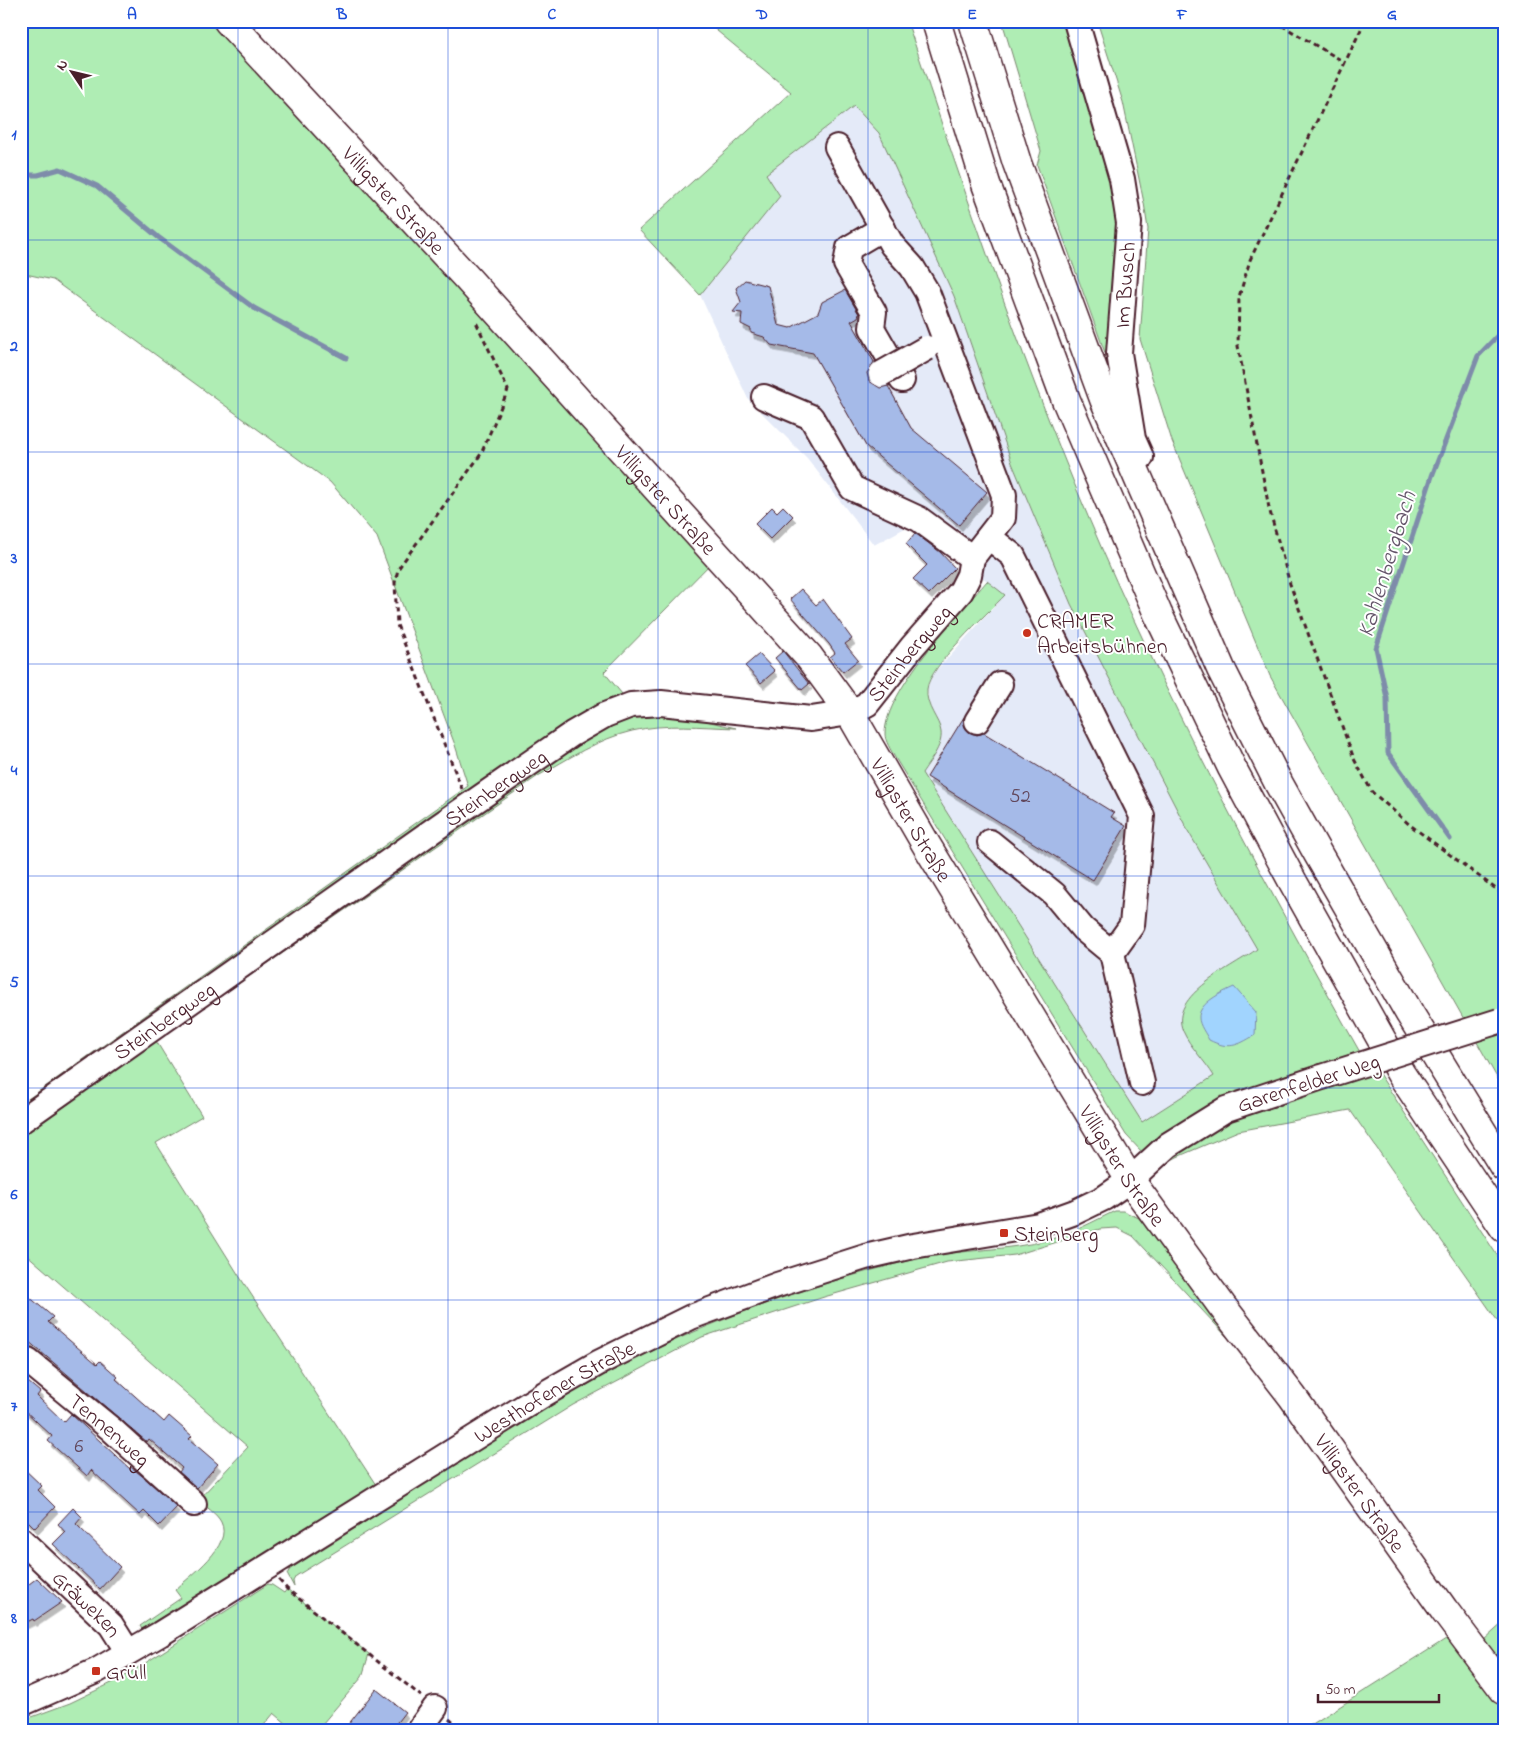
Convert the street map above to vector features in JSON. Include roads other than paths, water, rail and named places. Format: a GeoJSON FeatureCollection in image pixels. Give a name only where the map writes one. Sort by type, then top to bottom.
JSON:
{"type":"FeatureCollection","features":[{"type":"Feature","properties":{"kind":"main road","name":"Villigster Straße"},"geometry":{"type":"LineString","coordinates":[[228,21],[646,474],[809,657],[850,713],[926,846],[1130,1180],[1222,1306],[1292,1396],[1438,1603],[1504,1690]]}},
{"type":"Feature","properties":{"kind":"main road"},"geometry":{"type":"LineString","coordinates":[[936,21],[986,184],[1056,373],[1158,614],[1232,768],[1293,882],[1401,1074],[1504,1228]]}},
{"type":"Feature","properties":{"kind":"main road"},"geometry":{"type":"LineString","coordinates":[[972,21],[1017,163],[1104,399],[1221,669],[1280,784],[1410,1014],[1504,1167]]}},
{"type":"Feature","properties":{"kind":"street","name":"Im Busch"},"geometry":{"type":"LineString","coordinates":[[1076,21],[1122,179],[1129,223],[1119,353],[1133,439],[1162,508],[1168,549]]}},
{"type":"Feature","properties":{"kind":"street"},"geometry":{"type":"LineString","coordinates":[[764,397],[811,417],[852,488],[919,519],[972,558],[1004,518],[1004,495],[936,343],[927,292],[912,267],[892,245],[837,147]]}},
{"type":"Feature","properties":{"kind":"street"},"geometry":{"type":"LineString","coordinates":[[883,228],[849,248],[846,264],[874,312],[872,328],[892,377],[936,343]]}},
{"type":"Feature","properties":{"kind":"street"},"geometry":{"type":"LineString","coordinates":[[989,537],[1013,556],[1142,816],[1132,925],[1112,953]]}},
{"type":"Feature","properties":{"kind":"street","name":"Steinbergweg"},"geometry":{"type":"LineString","coordinates":[[21,1121],[468,806],[572,734],[605,715],[631,705],[661,703],[811,719],[850,713],[867,704],[912,647],[961,591],[969,575],[972,558]]}},
{"type":"Feature","properties":{"kind":"street"},"geometry":{"type":"LineString","coordinates":[[977,721],[1000,684]]}},
{"type":"Feature","properties":{"kind":"street"},"geometry":{"type":"LineString","coordinates":[[990,842],[1054,894],[1083,929],[1112,953],[1142,1083]]}},
{"type":"Feature","properties":{"kind":"street","name":"Garenfelder Weg"},"geometry":{"type":"LineString","coordinates":[[1130,1180],[1168,1145],[1226,1109],[1502,1021]]}},
{"type":"Feature","properties":{"kind":"street","name":"Westhofener Straße"},"geometry":{"type":"LineString","coordinates":[[21,1704],[83,1677],[128,1652],[268,1568],[546,1393],[600,1362],[691,1317],[865,1257],[913,1246],[1040,1225],[1075,1212],[1104,1198],[1130,1180]]}},
{"type":"Feature","properties":{"kind":"street","name":"Tennenweg"},"geometry":{"type":"LineString","coordinates":[[21,1362],[28,1362],[111,1428],[194,1504]]}},
{"type":"Feature","properties":{"kind":"street","name":"Gräweken"},"geometry":{"type":"LineString","coordinates":[[26,1554],[111,1625],[128,1652]]}},
{"type":"Feature","properties":{"kind":"street"},"geometry":{"type":"LineString","coordinates":[[419,1730],[435,1708]]}},
{"type":"Feature","properties":{"kind":"water"},"geometry":{"type":"Polygon","coordinates":[[[1234,987],[1256,1012],[1255,1035],[1243,1042],[1228,1046],[1209,1040],[1200,1024],[1199,1018],[1202,1008],[1207,1003],[1234,987]]]}},
{"type":"Feature","properties":{"kind":"waterway"},"geometry":{"type":"LineString","coordinates":[[21,175],[38,175],[60,169],[97,186],[158,237],[254,308],[346,358]]}},
{"type":"Feature","properties":{"kind":"waterway","name":"Kahlenbergbach"},"geometry":{"type":"LineString","coordinates":[[1450,839],[1388,753],[1387,698],[1376,648],[1432,476],[1478,356],[1504,329]]}},
{"type":"Feature","properties":{"kind":"place","name":"CRAMER Arbeitsbühnen"},"geometry":{"type":"Point","coordinates":[1027,633]}},
{"type":"Feature","properties":{"kind":"place","name":"Steinberg"},"geometry":{"type":"Point","coordinates":[1004,1233]}},
{"type":"Feature","properties":{"kind":"place","name":"Grüll"},"geometry":{"type":"Point","coordinates":[96,1671]}}]}
